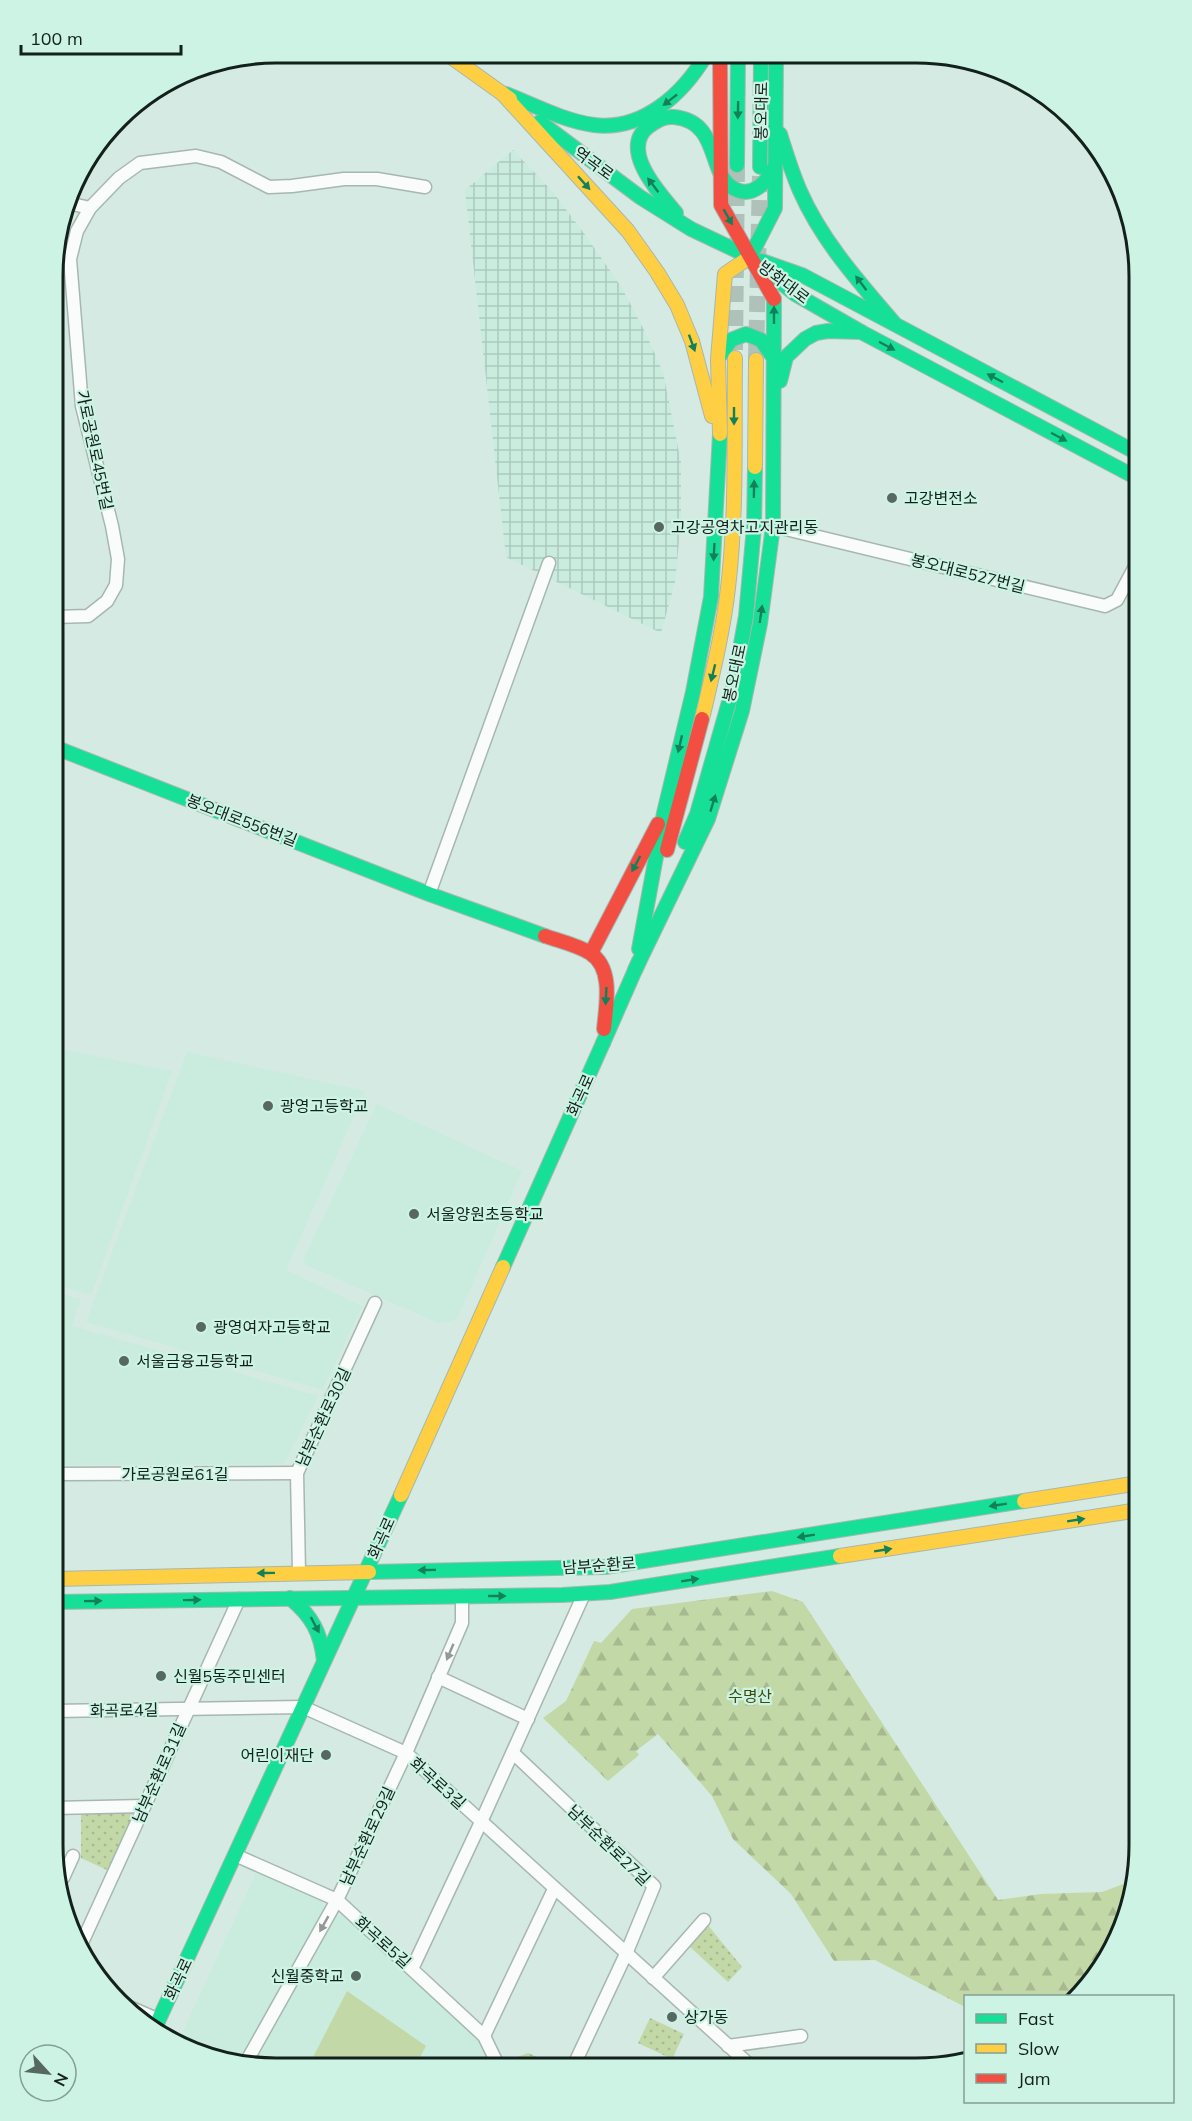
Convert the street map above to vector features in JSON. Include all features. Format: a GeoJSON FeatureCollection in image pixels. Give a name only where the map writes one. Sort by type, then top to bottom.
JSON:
{"type":"FeatureCollection","features":[{"type":"Feature","properties":{"kind":"street","name":"역곡로"},"geometry":{"type":"LineString","coordinates":[[460,63],[595,164],[691,229],[750,257]]}},
{"type":"Feature","properties":{"kind":"street"},"geometry":{"type":"LineString","coordinates":[[502,93],[573,120],[596,125],[616,124],[640,118],[663,105],[684,89],[702,63]]}},
{"type":"Feature","properties":{"kind":"street"},"geometry":{"type":"LineString","coordinates":[[635,970],[708,819],[742,711],[760,624],[773,526],[774,297],[721,205],[720,63]]}},
{"type":"Feature","properties":{"kind":"street","name":"봉오대로"},"geometry":{"type":"LineString","coordinates":[[737,165],[738,63]]}},
{"type":"Feature","properties":{"kind":"street","name":"봉오대로"},"geometry":{"type":"LineString","coordinates":[[760,167],[761,63]]}},
{"type":"Feature","properties":{"kind":"street"},"geometry":{"type":"LineString","coordinates":[[635,970],[664,813],[693,692],[711,597],[720,452],[718,359],[725,274],[750,257],[775,208],[776,63]]}},
{"type":"Feature","properties":{"kind":"street"},"geometry":{"type":"LineString","coordinates":[[502,93],[628,231],[657,272],[677,305],[692,341],[720,452]]}},
{"type":"Feature","properties":{"kind":"street"},"geometry":{"type":"LineString","coordinates":[[691,229],[650,183],[644,172],[638,153],[639,143],[652,124],[663,118],[674,117],[687,119],[697,124],[704,133],[725,180],[732,188],[742,192],[750,192],[762,187],[770,179],[775,165]]}},
{"type":"Feature","properties":{"kind":"street"},"geometry":{"type":"LineString","coordinates":[[776,120],[800,192],[815,219],[867,291],[899,328]]}},
{"type":"Feature","properties":{"kind":"street","name":"가로공원로45번길"},"geometry":{"type":"LineString","coordinates":[[63,616],[88,616],[107,601],[116,585],[118,560],[112,526],[82,406],[70,259],[77,231],[90,208],[119,178],[140,163],[196,156],[221,162],[269,187],[344,179],[377,179],[425,187]]}},
{"type":"Feature","properties":{"kind":"street"},"geometry":{"type":"LineString","coordinates":[[75,205],[90,208]]}},
{"type":"Feature","properties":{"kind":"street","name":"방화대로"},"geometry":{"type":"LineString","coordinates":[[750,257],[802,275],[1129,449]]}},
{"type":"Feature","properties":{"kind":"street","name":"방화대로"},"geometry":{"type":"LineString","coordinates":[[750,257],[795,294],[863,333],[1129,474]]}},
{"type":"Feature","properties":{"kind":"street"},"geometry":{"type":"LineString","coordinates":[[775,403],[786,357],[795,347],[816,333],[828,331],[863,333]]}},
{"type":"Feature","properties":{"kind":"street"},"geometry":{"type":"LineString","coordinates":[[718,359],[723,347],[731,339],[750,334],[761,338],[769,347],[774,361]]}},
{"type":"Feature","properties":{"kind":"street","name":"봉오대로"},"geometry":{"type":"LineString","coordinates":[[635,970],[717,657],[728,588],[734,519],[735,358]]}},
{"type":"Feature","properties":{"kind":"street","name":"봉오대로"},"geometry":{"type":"LineString","coordinates":[[603,1043],[635,970],[697,814],[733,687],[746,616],[754,528],[756,360]]}},
{"type":"Feature","properties":{"kind":"street","name":"봉오대로527번길"},"geometry":{"type":"LineString","coordinates":[[773,526],[1106,606],[1117,600],[1129,578]]}},
{"type":"Feature","properties":{"kind":"street"},"geometry":{"type":"LineString","coordinates":[[429,894],[549,563]]}},
{"type":"Feature","properties":{"kind":"street","name":"봉오대로556번길"},"geometry":{"type":"LineString","coordinates":[[63,751],[429,894],[591,953]]}},
{"type":"Feature","properties":{"kind":"street"},"geometry":{"type":"LineString","coordinates":[[603,1043],[606,976],[591,953],[635,864],[664,813]]}},
{"type":"Feature","properties":{"kind":"street","name":"화곡로"},"geometry":{"type":"LineString","coordinates":[[158,2022],[366,1571],[603,1043]]}},
{"type":"Feature","properties":{"kind":"street","name":"남부순환로30길"},"geometry":{"type":"LineString","coordinates":[[296,1572],[297,1473],[375,1303]]}},
{"type":"Feature","properties":{"kind":"street","name":"가로공원로61길"},"geometry":{"type":"LineString","coordinates":[[63,1474],[297,1473]]}},
{"type":"Feature","properties":{"kind":"street","name":"남부순환로"},"geometry":{"type":"LineString","coordinates":[[63,1579],[296,1572],[605,1568],[1129,1485]]}},
{"type":"Feature","properties":{"kind":"street","name":"남부순환로"},"geometry":{"type":"LineString","coordinates":[[63,1602],[610,1592],[1129,1512]]}},
{"type":"Feature","properties":{"kind":"street"},"geometry":{"type":"LineString","coordinates":[[432,1596],[429,1591],[431,1585],[464,1584],[476,1580],[486,1569]]}},
{"type":"Feature","properties":{"kind":"street"},"geometry":{"type":"LineString","coordinates":[[265,1598],[269,1591],[299,1588],[302,1582],[296,1572]]}},
{"type":"Feature","properties":{"kind":"street"},"geometry":{"type":"LineString","coordinates":[[412,1969],[482,1822],[584,1594]]}},
{"type":"Feature","properties":{"kind":"street","name":"남부순환로29길"},"geometry":{"type":"LineString","coordinates":[[249,2056],[337,1900],[406,1753],[462,1623],[462,1596]]}},
{"type":"Feature","properties":{"kind":"street"},"geometry":{"type":"LineString","coordinates":[[290,1598],[306,1610],[319,1630],[324,1661]]}},
{"type":"Feature","properties":{"kind":"street","name":"남부순환로31길"},"geometry":{"type":"LineString","coordinates":[[84,1938],[239,1599]]}},
{"type":"Feature","properties":{"kind":"street"},"geometry":{"type":"LineString","coordinates":[[438,1677],[528,1719]]}},
{"type":"Feature","properties":{"kind":"street","name":"화곡로4길"},"geometry":{"type":"LineString","coordinates":[[63,1711],[303,1707]]}},
{"type":"Feature","properties":{"kind":"street","name":"화곡로3길"},"geometry":{"type":"LineString","coordinates":[[303,1707],[406,1753],[742,2058]]}},
{"type":"Feature","properties":{"kind":"street","name":"남부순환로27길"},"geometry":{"type":"LineString","coordinates":[[513,1753],[654,1886],[626,1954]]}},
{"type":"Feature","properties":{"kind":"street"},"geometry":{"type":"LineString","coordinates":[[63,1808],[144,1806]]}},
{"type":"Feature","properties":{"kind":"street","name":"화곡로5길"},"geometry":{"type":"LineString","coordinates":[[235,1855],[337,1900],[484,2036],[495,2058]]}},
{"type":"Feature","properties":{"kind":"street"},"geometry":{"type":"LineString","coordinates":[[65,1873],[73,1856]]}},
{"type":"Feature","properties":{"kind":"street"},"geometry":{"type":"LineString","coordinates":[[484,2036],[554,1889]]}},
{"type":"Feature","properties":{"kind":"street"},"geometry":{"type":"LineString","coordinates":[[653,1978],[704,1920]]}},
{"type":"Feature","properties":{"kind":"street"},"geometry":{"type":"LineString","coordinates":[[577,2058],[626,1954]]}},
{"type":"Feature","properties":{"kind":"street"},"geometry":{"type":"LineString","coordinates":[[728,2046],[801,2036]]}},
{"type":"Feature","properties":{"kind":"shaded area"},"geometry":{"type":"Polygon","coordinates":[[[513,150],[552,191],[622,288],[663,372],[681,463],[681,522],[675,582],[661,633],[506,557],[465,190],[513,150]]]}},
{"type":"Feature","properties":{"kind":"shaded area"},"geometry":{"type":"Polygon","coordinates":[[[63,1050],[172,1071],[91,1295],[63,1287],[63,1050]]]}},
{"type":"Feature","properties":{"kind":"shaded area"},"geometry":{"type":"Polygon","coordinates":[[[187,1052],[365,1091],[286,1270],[362,1306],[323,1390],[86,1322],[187,1052]]]}},
{"type":"Feature","properties":{"kind":"shaded area","name":"서울양원초등학교"},"geometry":{"type":"Polygon","coordinates":[[[377,1104],[522,1171],[457,1319],[441,1324],[306,1265],[304,1258],[377,1104]]]}},
{"type":"Feature","properties":{"kind":"shaded area","name":"서울금융고등학교"},"geometry":{"type":"Polygon","coordinates":[[[63,1294],[81,1299],[72,1326],[318,1396],[284,1464],[63,1465],[63,1294]]]}},
{"type":"Feature","properties":{"kind":"shaded area"},"geometry":{"type":"Polygon","coordinates":[[[258,1869],[321,1897],[324,1909],[243,2055],[208,2047],[181,2035],[258,1869]]]}},
{"type":"Feature","properties":{"kind":"shaded area","name":"신월중학교"},"geometry":{"type":"Polygon","coordinates":[[[344,1915],[479,2037],[486,2055],[484,2058],[257,2057],[336,1916],[344,1915]]]}},
{"type":"Feature","properties":{"kind":"green space","name":"수명산"},"geometry":{"type":"Polygon","coordinates":[[[772,1591],[803,1602],[998,1900],[1041,1894],[1102,1892],[1125,1883],[1113,1926],[1085,1975],[1068,1995],[964,1995],[964,2006],[875,1960],[834,1961],[791,1894],[733,1839],[712,1796],[658,1734],[636,1751],[639,1755],[608,1781],[543,1718],[566,1701],[594,1641],[601,1643],[632,1609],[772,1591]]]}},
{"type":"Feature","properties":{"kind":"green space"},"geometry":{"type":"Polygon","coordinates":[[[137,1811],[109,1871],[81,1858],[81,1812],[137,1811]]]}},
{"type":"Feature","properties":{"kind":"green space"},"geometry":{"type":"Polygon","coordinates":[[[707,1924],[742,1967],[728,1982],[688,1945],[707,1924]]]}},
{"type":"Feature","properties":{"kind":"green space"},"geometry":{"type":"Polygon","coordinates":[[[347,1991],[426,2046],[420,2058],[313,2058],[347,1991]]]}},
{"type":"Feature","properties":{"kind":"green space"},"geometry":{"type":"Polygon","coordinates":[[[650,2018],[684,2034],[672,2058],[638,2043],[650,2018]]]}},
{"type":"Feature","properties":{"kind":"green space"},"geometry":{"type":"Polygon","coordinates":[[[528,2053],[539,2058],[515,2058],[528,2053]]]}},
{"type":"Feature","properties":{"kind":"tunnel"},"geometry":{"type":"LineString","coordinates":[[735,350],[737,165]]}},
{"type":"Feature","properties":{"kind":"tunnel"},"geometry":{"type":"LineString","coordinates":[[756,360],[760,175]]}},
{"type":"Feature","properties":{"kind":"traffic: fast"},"geometry":{"type":"LineString","coordinates":[[506,94],[583,123],[612,125],[629,122],[660,107],[686,83],[701,63]]}},
{"type":"Feature","properties":{"kind":"traffic: fast"},"geometry":{"type":"LineString","coordinates":[[737,165],[738,63]]}},
{"type":"Feature","properties":{"kind":"traffic: fast"},"geometry":{"type":"LineString","coordinates":[[760,167],[761,63]]}},
{"type":"Feature","properties":{"kind":"traffic: fast"},"geometry":{"type":"LineString","coordinates":[[744,261],[750,257],[775,208],[776,63]]}},
{"type":"Feature","properties":{"kind":"traffic: fast"},"geometry":{"type":"LineString","coordinates":[[676,213],[645,171],[638,147],[641,136],[649,126],[661,119],[674,117],[690,121],[700,129],[707,139],[721,175],[727,184],[737,190],[743,192],[754,190],[767,179],[773,169]]}},
{"type":"Feature","properties":{"kind":"traffic: fast"},"geometry":{"type":"LineString","coordinates":[[540,122],[640,197],[691,229],[750,257]]}},
{"type":"Feature","properties":{"kind":"traffic: fast"},"geometry":{"type":"LineString","coordinates":[[780,134],[797,184],[819,227],[842,260],[894,323]]}},
{"type":"Feature","properties":{"kind":"traffic: fast"},"geometry":{"type":"LineString","coordinates":[[750,257],[795,294],[863,333],[1129,474]]}},
{"type":"Feature","properties":{"kind":"traffic: fast"},"geometry":{"type":"LineString","coordinates":[[762,261],[802,275],[1129,449]]}},
{"type":"Feature","properties":{"kind":"traffic: fast"},"geometry":{"type":"LineString","coordinates":[[635,970],[708,819],[742,711],[760,624],[773,526],[774,299]]}},
{"type":"Feature","properties":{"kind":"traffic: fast"},"geometry":{"type":"LineString","coordinates":[[780,381],[786,357],[805,339],[816,333],[828,331],[861,332]]}},
{"type":"Feature","properties":{"kind":"traffic: fast"},"geometry":{"type":"LineString","coordinates":[[719,357],[731,340],[746,334],[761,340],[773,357]]}},
{"type":"Feature","properties":{"kind":"traffic: fast"},"geometry":{"type":"LineString","coordinates":[[639,949],[664,813],[693,692],[711,597],[720,434]]}},
{"type":"Feature","properties":{"kind":"traffic: fast"},"geometry":{"type":"LineString","coordinates":[[685,842],[697,814],[733,688],[746,616],[754,527],[755,467]]}},
{"type":"Feature","properties":{"kind":"traffic: fast"},"geometry":{"type":"LineString","coordinates":[[63,751],[429,894],[545,936]]}},
{"type":"Feature","properties":{"kind":"traffic: fast"},"geometry":{"type":"LineString","coordinates":[[603,1043],[639,961]]}},
{"type":"Feature","properties":{"kind":"traffic: fast"},"geometry":{"type":"LineString","coordinates":[[503,1267],[603,1043]]}},
{"type":"Feature","properties":{"kind":"traffic: fast"},"geometry":{"type":"LineString","coordinates":[[158,2022],[401,1495]]}},
{"type":"Feature","properties":{"kind":"traffic: fast"},"geometry":{"type":"LineString","coordinates":[[369,1572],[605,1567],[1024,1501]]}},
{"type":"Feature","properties":{"kind":"traffic: fast"},"geometry":{"type":"LineString","coordinates":[[63,1602],[562,1595],[610,1592],[840,1556]]}},
{"type":"Feature","properties":{"kind":"traffic: fast"},"geometry":{"type":"LineString","coordinates":[[290,1598],[310,1618],[321,1642],[324,1661]]}},
{"type":"Feature","properties":{"kind":"traffic: slow"},"geometry":{"type":"LineString","coordinates":[[460,63],[510,99]]}},
{"type":"Feature","properties":{"kind":"traffic: slow"},"geometry":{"type":"LineString","coordinates":[[502,93],[628,231],[657,272],[677,305],[692,341],[712,416]]}},
{"type":"Feature","properties":{"kind":"traffic: slow"},"geometry":{"type":"LineString","coordinates":[[720,434],[718,359],[725,274],[744,261]]}},
{"type":"Feature","properties":{"kind":"traffic: slow"},"geometry":{"type":"LineString","coordinates":[[702,719],[723,621],[731,559],[735,358]]}},
{"type":"Feature","properties":{"kind":"traffic: slow"},"geometry":{"type":"LineString","coordinates":[[755,467],[756,360]]}},
{"type":"Feature","properties":{"kind":"traffic: slow"},"geometry":{"type":"LineString","coordinates":[[401,1495],[503,1267]]}},
{"type":"Feature","properties":{"kind":"traffic: slow"},"geometry":{"type":"LineString","coordinates":[[1024,1501],[1129,1485]]}},
{"type":"Feature","properties":{"kind":"traffic: slow"},"geometry":{"type":"LineString","coordinates":[[840,1556],[1129,1512]]}},
{"type":"Feature","properties":{"kind":"traffic: slow"},"geometry":{"type":"LineString","coordinates":[[63,1579],[369,1572]]}},
{"type":"Feature","properties":{"kind":"traffic: jam"},"geometry":{"type":"LineString","coordinates":[[720,63],[721,205],[774,299]]}},
{"type":"Feature","properties":{"kind":"traffic: jam"},"geometry":{"type":"LineString","coordinates":[[667,850],[702,719]]}},
{"type":"Feature","properties":{"kind":"traffic: jam"},"geometry":{"type":"LineString","coordinates":[[591,953],[658,824]]}},
{"type":"Feature","properties":{"kind":"traffic: jam"},"geometry":{"type":"LineString","coordinates":[[545,936],[579,948],[598,960],[603,968],[607,988],[604,1029]]}},
{"type":"Feature","properties":{"kind":"place","name":"고강변전소"},"geometry":{"type":"Point","coordinates":[892,498]}},
{"type":"Feature","properties":{"kind":"place","name":"고강공영차고지관리동"},"geometry":{"type":"Point","coordinates":[659,527]}},
{"type":"Feature","properties":{"kind":"place","name":"광영고등학교"},"geometry":{"type":"Point","coordinates":[268,1106]}},
{"type":"Feature","properties":{"kind":"place","name":"서울양원초등학교"},"geometry":{"type":"Point","coordinates":[414,1214]}},
{"type":"Feature","properties":{"kind":"place","name":"광영여자고등학교"},"geometry":{"type":"Point","coordinates":[201,1327]}},
{"type":"Feature","properties":{"kind":"place","name":"서울금융고등학교"},"geometry":{"type":"Point","coordinates":[124,1361]}},
{"type":"Feature","properties":{"kind":"place","name":"신월5동주민센터"},"geometry":{"type":"Point","coordinates":[161,1676]}},
{"type":"Feature","properties":{"kind":"place","name":"어린이재단"},"geometry":{"type":"Point","coordinates":[326,1755]}},
{"type":"Feature","properties":{"kind":"place","name":"신월중학교"},"geometry":{"type":"Point","coordinates":[356,1976]}},
{"type":"Feature","properties":{"kind":"place","name":"상가동"},"geometry":{"type":"Point","coordinates":[672,2017]}}]}
